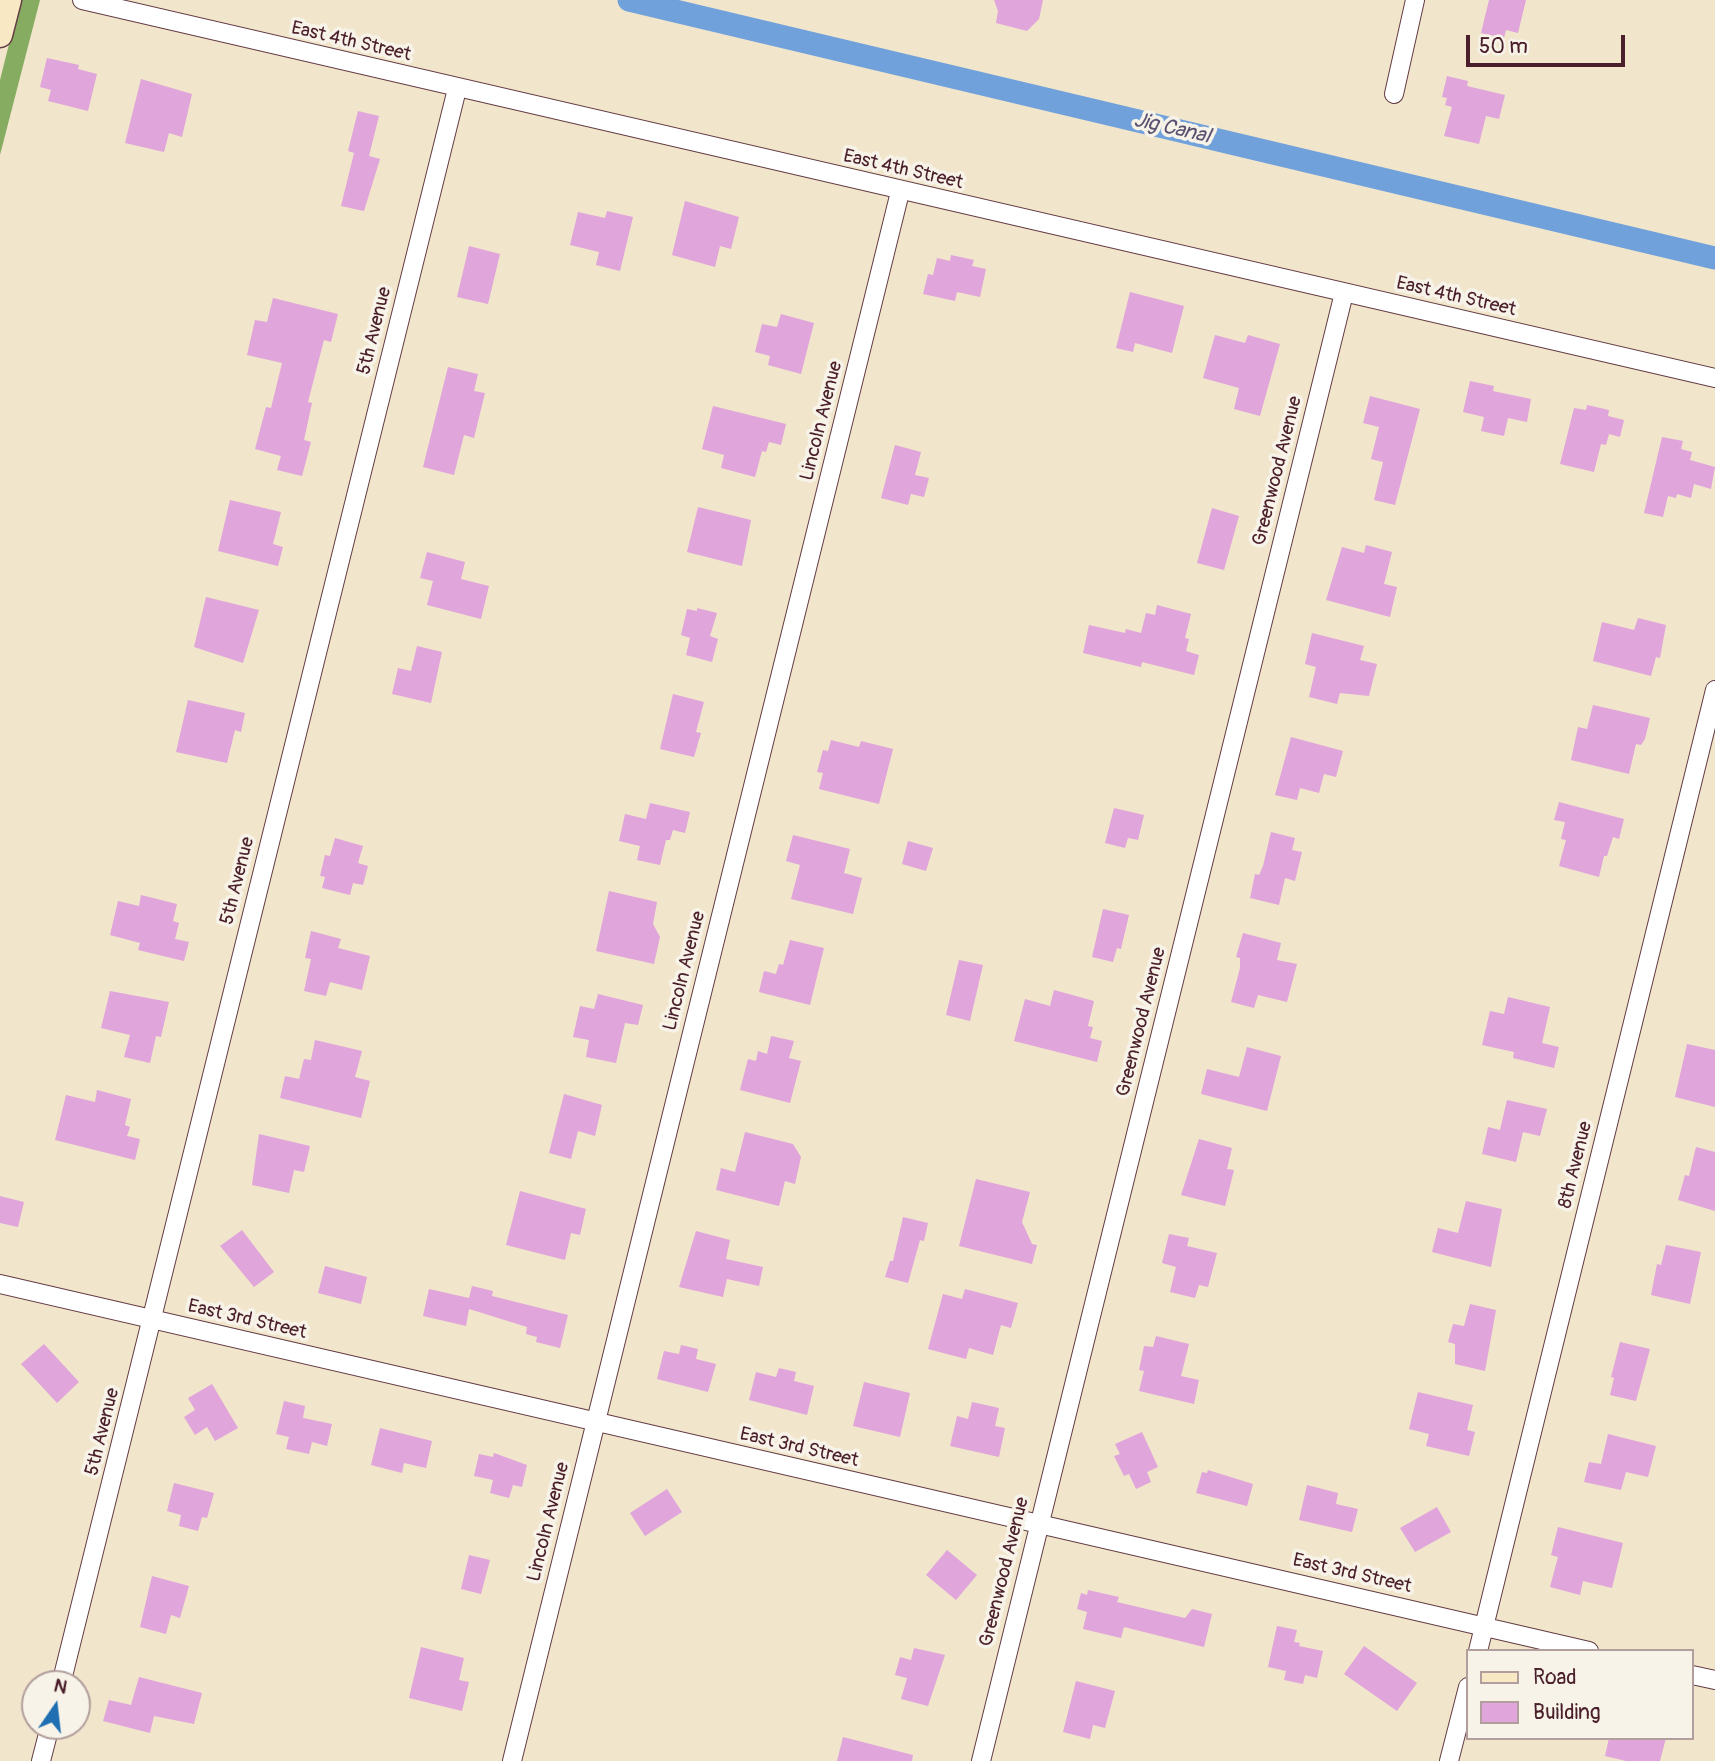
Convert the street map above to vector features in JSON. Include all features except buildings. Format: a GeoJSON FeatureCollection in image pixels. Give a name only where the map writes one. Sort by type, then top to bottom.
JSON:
{"type":"FeatureCollection","features":[{"type":"Feature","properties":{"kind":"street"},"geometry":{"type":"LineString","coordinates":[[0,35],[9,0]]}},
{"type":"Feature","properties":{"kind":"street","name":"East 4th Street"},"geometry":{"type":"LineString","coordinates":[[82,0],[900,192],[1715,378]]}},
{"type":"Feature","properties":{"kind":"street"},"geometry":{"type":"LineString","coordinates":[[1394,94],[1415,0]]}},
{"type":"Feature","properties":{"kind":"street","name":"5th Avenue"},"geometry":{"type":"LineString","coordinates":[[64,1670],[457,89]]}},
{"type":"Feature","properties":{"kind":"street","name":"Lincoln Avenue"},"geometry":{"type":"LineString","coordinates":[[512,1761],[900,192]]}},
{"type":"Feature","properties":{"kind":"street","name":"Greenwood Avenue"},"geometry":{"type":"LineString","coordinates":[[981,1761],[1344,293]]}},
{"type":"Feature","properties":{"kind":"street","name":"8th Avenue"},"geometry":{"type":"LineString","coordinates":[[1478,1649],[1715,690]]}},
{"type":"Feature","properties":{"kind":"street","name":"East 3rd Street"},"geometry":{"type":"LineString","coordinates":[[0,1284],[1581,1649]]}},
{"type":"Feature","properties":{"kind":"street"},"geometry":{"type":"LineString","coordinates":[[1694,1675],[1715,1680]]}},
{"type":"Feature","properties":{"kind":"street"},"geometry":{"type":"LineString","coordinates":[[1449,1761],[1466,1695]]}},
{"type":"Feature","properties":{"kind":"street"},"geometry":{"type":"LineString","coordinates":[[41,1761],[46,1740]]}},
{"type":"Feature","properties":{"kind":"green space"},"geometry":{"type":"Polygon","coordinates":[[[20,0],[40,0],[0,155],[0,80],[20,0]]]}},
{"type":"Feature","properties":{"kind":"waterway","name":"Jig Canal"},"geometry":{"type":"LineString","coordinates":[[629,0],[1715,258]]}}]}
